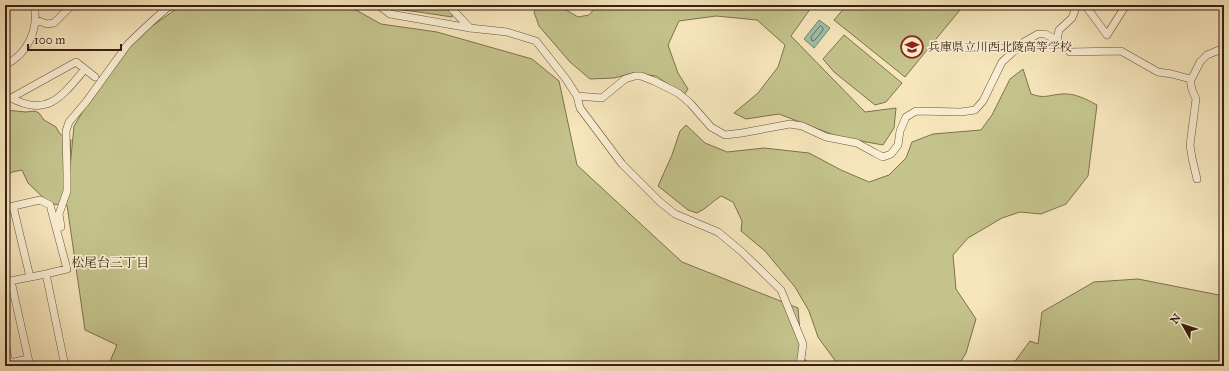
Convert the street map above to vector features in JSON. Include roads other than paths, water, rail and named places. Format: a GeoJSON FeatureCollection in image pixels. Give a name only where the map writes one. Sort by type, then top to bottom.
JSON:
{"type":"FeatureCollection","features":[{"type":"Feature","properties":{"kind":"street"},"geometry":{"type":"LineString","coordinates":[[5,65],[18,56],[33,34],[36,20],[34,5]]}},
{"type":"Feature","properties":{"kind":"street"},"geometry":{"type":"LineString","coordinates":[[36,20],[47,24],[54,23],[66,9],[75,5]]}},
{"type":"Feature","properties":{"kind":"street"},"geometry":{"type":"LineString","coordinates":[[56,228],[61,227],[59,214],[66,191],[68,174],[66,131],[69,122],[86,102],[128,44],[168,7],[178,5]]}},
{"type":"Feature","properties":{"kind":"street"},"geometry":{"type":"LineString","coordinates":[[378,5],[390,14],[470,28],[507,32],[536,41],[566,79],[576,96],[580,108],[622,164],[674,214],[718,232],[742,252],[781,290],[803,344],[800,366]]}},
{"type":"Feature","properties":{"kind":"street"},"geometry":{"type":"LineString","coordinates":[[449,5],[470,28]]}},
{"type":"Feature","properties":{"kind":"street"},"geometry":{"type":"LineString","coordinates":[[1057,40],[1059,30],[1072,18],[1077,5]]}},
{"type":"Feature","properties":{"kind":"street"},"geometry":{"type":"LineString","coordinates":[[1085,5],[1107,35],[1126,5]]}},
{"type":"Feature","properties":{"kind":"street"},"geometry":{"type":"LineString","coordinates":[[576,96],[602,98],[625,79],[641,76],[678,93],[690,102],[711,127],[725,135],[790,124],[802,126],[826,137],[857,143],[884,157],[891,154],[898,145],[900,131],[906,116],[916,111],[961,112],[975,110],[983,101],[1002,62],[1013,50],[1038,34],[1045,34],[1057,40],[1070,52],[1121,51],[1158,72],[1190,79]]}},
{"type":"Feature","properties":{"kind":"street"},"geometry":{"type":"LineString","coordinates":[[1190,79],[1192,78],[1200,62],[1207,55],[1224,48]]}},
{"type":"Feature","properties":{"kind":"street"},"geometry":{"type":"LineString","coordinates":[[8,98],[76,62],[95,77]]}},
{"type":"Feature","properties":{"kind":"street"},"geometry":{"type":"LineString","coordinates":[[8,98],[24,105],[52,103],[67,92],[85,69]]}},
{"type":"Feature","properties":{"kind":"street"},"geometry":{"type":"LineString","coordinates":[[1190,79],[1192,90],[1196,99],[1190,144],[1197,179]]}},
{"type":"Feature","properties":{"kind":"street"},"geometry":{"type":"LineString","coordinates":[[5,208],[40,200],[50,205],[67,269],[8,281],[29,362],[8,364],[5,344]]}},
{"type":"Feature","properties":{"kind":"street"},"geometry":{"type":"LineString","coordinates":[[13,206],[30,277]]}},
{"type":"Feature","properties":{"kind":"street"},"geometry":{"type":"LineString","coordinates":[[46,274],[65,366]]}},
{"type":"Feature","properties":{"kind":"water"},"geometry":{"type":"Polygon","coordinates":[[[819,20],[830,28],[814,48],[804,39],[819,20]]]}},
{"type":"Feature","properties":{"kind":"place","name":"兵庫県立川西北陵高等学校"},"geometry":{"type":"Point","coordinates":[912,47]}},
{"type":"Feature","properties":{"kind":"district","name":"松尾台三丁目"},"geometry":{"type":"Point","coordinates":[110,263]}}]}
